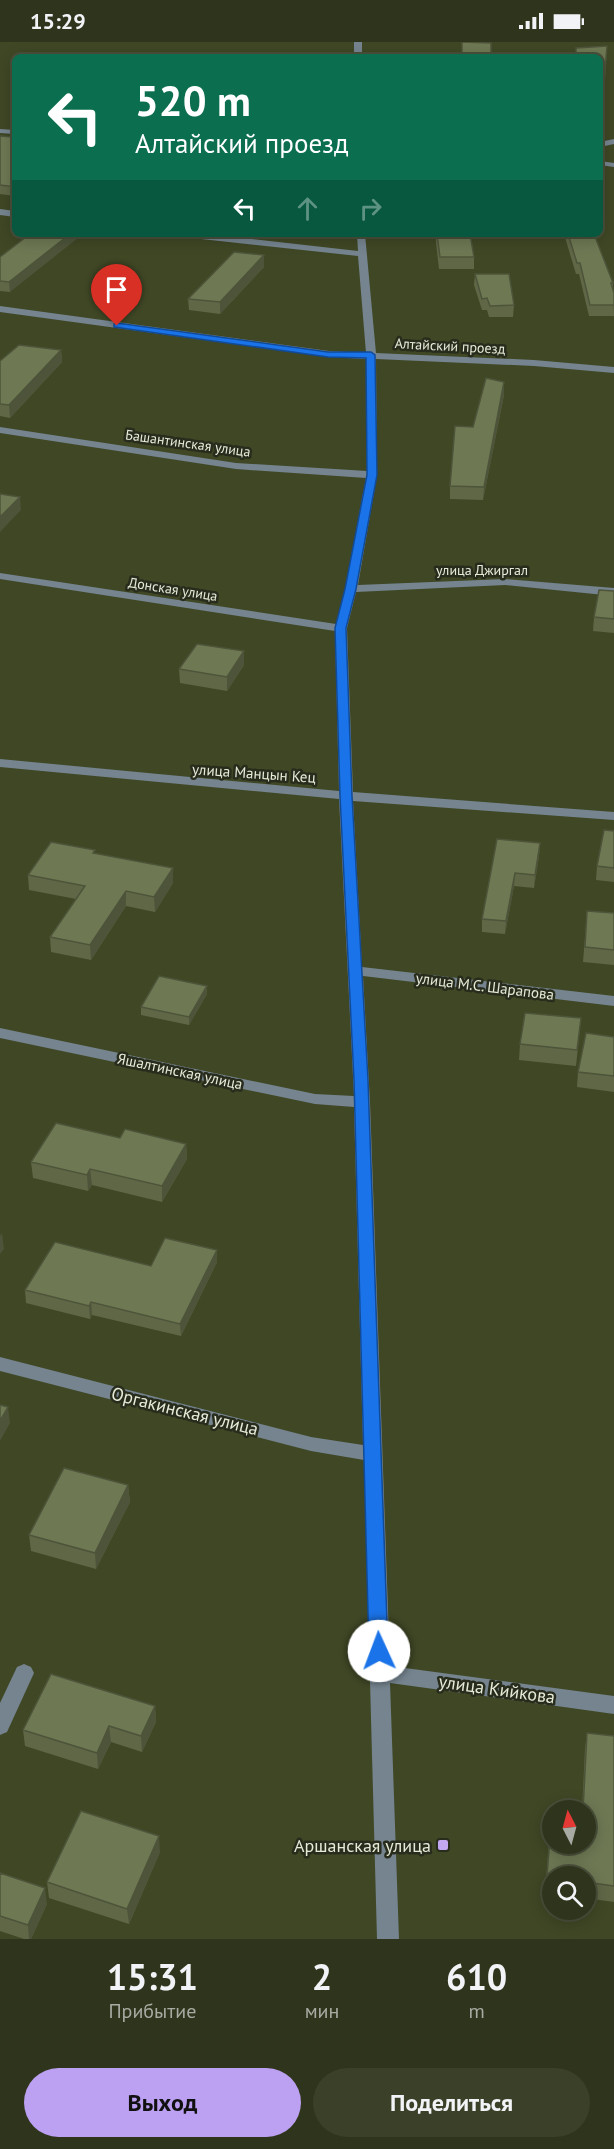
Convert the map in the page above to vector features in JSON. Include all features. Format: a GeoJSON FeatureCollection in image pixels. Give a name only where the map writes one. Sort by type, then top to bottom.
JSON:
{"type":"FeatureCollection","features":[{"type":"Feature","properties":{"kind":"street"},"geometry":{"type":"LineString","coordinates":[[210,237],[362,254]]}},
{"type":"Feature","properties":{"kind":"street"},"geometry":{"type":"LineString","coordinates":[[361,237],[371,355],[372,475],[351,589],[341,628],[346,796],[362,1102],[371,1454],[388,1939]]}},
{"type":"Feature","properties":{"kind":"street","name":"Алтайский проезд"},"geometry":{"type":"LineString","coordinates":[[0,309],[328,354],[534,363],[614,370]]}},
{"type":"Feature","properties":{"kind":"street","name":"Башантинская улица"},"geometry":{"type":"LineString","coordinates":[[0,430],[236,466],[372,475]]}},
{"type":"Feature","properties":{"kind":"street","name":"Донская улица"},"geometry":{"type":"LineString","coordinates":[[0,576],[341,628]]}},
{"type":"Feature","properties":{"kind":"street","name":"улица Джиргал"},"geometry":{"type":"LineString","coordinates":[[351,589],[505,582],[614,592]]}},
{"type":"Feature","properties":{"kind":"street","name":"улица Манцын Кец"},"geometry":{"type":"LineString","coordinates":[[0,764],[150,781],[614,816]]}},
{"type":"Feature","properties":{"kind":"street","name":"улица М.С. Шарапова"},"geometry":{"type":"LineString","coordinates":[[356,970],[614,1001]]}},
{"type":"Feature","properties":{"kind":"street","name":"Яшалтинская улица"},"geometry":{"type":"LineString","coordinates":[[0,1033],[315,1099],[362,1102]]}},
{"type":"Feature","properties":{"kind":"street","name":"Оргакинская улица"},"geometry":{"type":"LineString","coordinates":[[0,1364],[311,1444],[371,1454]]}},
{"type":"Feature","properties":{"kind":"street"},"geometry":{"type":"LineString","coordinates":[[0,1725],[24,1673]]}},
{"type":"Feature","properties":{"kind":"street","name":"улица Кийкова"},"geometry":{"type":"LineString","coordinates":[[379,1673],[614,1705]]}},
{"type":"Feature","properties":{"kind":"building"},"geometry":{"type":"Polygon","coordinates":[[[462,42],[491,43],[491,54],[462,54],[462,42]]]}},
{"type":"Feature","properties":{"kind":"building"},"geometry":{"type":"Polygon","coordinates":[[[607,46],[604,84],[603,54],[576,54],[576,48],[607,46]]]}},
{"type":"Feature","properties":{"kind":"building"},"geometry":{"type":"Polygon","coordinates":[[[0,136],[12,137],[12,187],[0,185],[0,136]]]}},
{"type":"Feature","properties":{"kind":"building"},"geometry":{"type":"Polygon","coordinates":[[[26,237],[66,237],[9,282],[0,281],[0,257],[26,237]]]}},
{"type":"Feature","properties":{"kind":"building"},"geometry":{"type":"Polygon","coordinates":[[[437,237],[471,237],[474,257],[440,257],[437,237]]]}},
{"type":"Feature","properties":{"kind":"building"},"geometry":{"type":"Polygon","coordinates":[[[569,237],[595,237],[613,283],[611,283],[614,305],[590,305],[580,263],[577,263],[569,237]]]}},
{"type":"Feature","properties":{"kind":"building"},"geometry":{"type":"Polygon","coordinates":[[[234,252],[264,255],[220,302],[188,299],[234,252]]]}},
{"type":"Feature","properties":{"kind":"building"},"geometry":{"type":"Polygon","coordinates":[[[475,274],[509,274],[514,305],[490,306],[487,298],[482,299],[475,274]]]}},
{"type":"Feature","properties":{"kind":"building"},"geometry":{"type":"Polygon","coordinates":[[[19,345],[61,350],[9,405],[0,404],[0,361],[19,345]]]}},
{"type":"Feature","properties":{"kind":"building"},"geometry":{"type":"Polygon","coordinates":[[[486,378],[504,382],[484,487],[450,486],[455,426],[473,427],[486,378]]]}},
{"type":"Feature","properties":{"kind":"building"},"geometry":{"type":"Polygon","coordinates":[[[0,494],[20,497],[0,517],[0,494]]]}},
{"type":"Feature","properties":{"kind":"building"},"geometry":{"type":"Polygon","coordinates":[[[599,590],[614,591],[614,619],[594,617],[599,590]]]}},
{"type":"Feature","properties":{"kind":"building"},"geometry":{"type":"Polygon","coordinates":[[[197,644],[244,651],[227,677],[179,669],[197,644]]]}},
{"type":"Feature","properties":{"kind":"building"},"geometry":{"type":"Polygon","coordinates":[[[604,830],[614,831],[614,868],[597,866],[604,830]]]}},
{"type":"Feature","properties":{"kind":"building"},"geometry":{"type":"Polygon","coordinates":[[[497,839],[540,843],[535,875],[515,873],[506,921],[482,919],[497,839]]]}},
{"type":"Feature","properties":{"kind":"building"},"geometry":{"type":"Polygon","coordinates":[[[51,842],[95,850],[93,853],[173,868],[154,897],[126,891],[90,945],[50,937],[85,886],[28,875],[51,842]]]}},
{"type":"Feature","properties":{"kind":"building"},"geometry":{"type":"Polygon","coordinates":[[[587,911],[614,913],[614,950],[585,947],[587,911]]]}},
{"type":"Feature","properties":{"kind":"building"},"geometry":{"type":"Polygon","coordinates":[[[159,976],[207,986],[189,1017],[141,1007],[159,976]]]}},
{"type":"Feature","properties":{"kind":"building"},"geometry":{"type":"Polygon","coordinates":[[[525,1013],[581,1018],[577,1050],[520,1044],[525,1013]]]}},
{"type":"Feature","properties":{"kind":"building"},"geometry":{"type":"Polygon","coordinates":[[[586,1033],[614,1037],[614,1076],[578,1072],[586,1033]]]}},
{"type":"Feature","properties":{"kind":"building"},"geometry":{"type":"Polygon","coordinates":[[[56,1123],[120,1138],[125,1129],[186,1144],[162,1186],[90,1169],[87,1175],[31,1162],[56,1123]]]}},
{"type":"Feature","properties":{"kind":"building"},"geometry":{"type":"Polygon","coordinates":[[[165,1238],[217,1250],[180,1324],[91,1302],[89,1306],[25,1290],[55,1242],[151,1266],[165,1238]]]}},
{"type":"Feature","properties":{"kind":"building"},"geometry":{"type":"Polygon","coordinates":[[[0,1405],[8,1407],[0,1421],[0,1405]]]}},
{"type":"Feature","properties":{"kind":"building"},"geometry":{"type":"Polygon","coordinates":[[[64,1468],[128,1485],[95,1553],[29,1535],[64,1468]]]}},
{"type":"Feature","properties":{"kind":"building"},"geometry":{"type":"Polygon","coordinates":[[[51,1674],[155,1706],[141,1736],[109,1726],[97,1753],[23,1730],[51,1674]]]}},
{"type":"Feature","properties":{"kind":"building"},"geometry":{"type":"Polygon","coordinates":[[[587,1733],[614,1736],[614,1886],[596,1884],[596,1866],[548,1866],[549,1854],[596,1854],[596,1800],[584,1800],[587,1733]]]}},
{"type":"Feature","properties":{"kind":"building"},"geometry":{"type":"Polygon","coordinates":[[[81,1811],[159,1836],[127,1909],[47,1882],[81,1811]]]}},
{"type":"Feature","properties":{"kind":"building"},"geometry":{"type":"Polygon","coordinates":[[[0,1873],[45,1888],[28,1925],[0,1916],[0,1873]]]}},
{"type":"Feature","properties":{"kind":"place","name":"Аршанская улица"},"geometry":{"type":"Point","coordinates":[443,1845]}},
{"type":"Feature","properties":{"kind":"route"},"geometry":{"type":"LineString","coordinates":[[117,326],[328,354],[371,355],[372,475],[351,589],[341,628],[346,796],[361,1080],[379,1651]]}}]}
